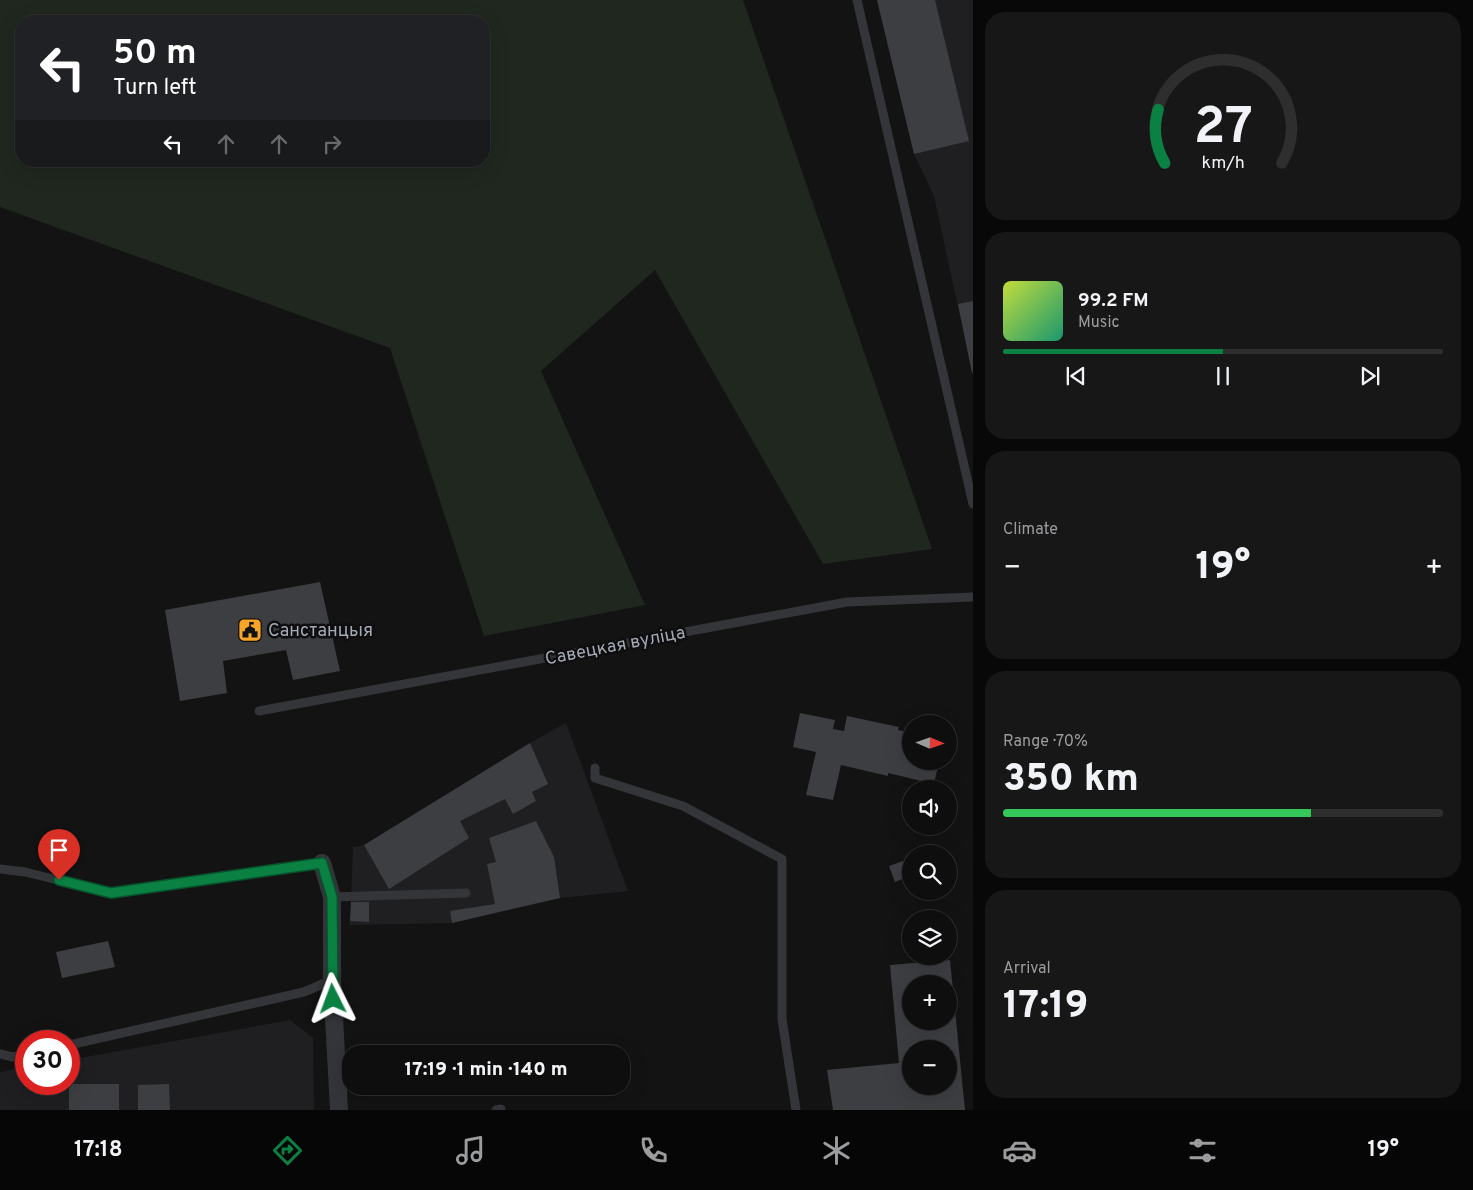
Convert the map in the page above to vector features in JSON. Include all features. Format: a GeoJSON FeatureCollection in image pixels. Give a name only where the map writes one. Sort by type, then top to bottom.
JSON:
{"type":"FeatureCollection","features":[{"type":"Feature","properties":{"kind":"street"},"geometry":{"type":"LineString","coordinates":[[322,863],[332,897],[332,980],[339,1110]]}},
{"type":"Feature","properties":{"kind":"lane"},"geometry":{"type":"LineString","coordinates":[[857,0],[973,504]]}},
{"type":"Feature","properties":{"kind":"lane","name":"Савецкая вуліца"},"geometry":{"type":"LineString","coordinates":[[258,711],[847,602],[973,597]]}},
{"type":"Feature","properties":{"kind":"lane"},"geometry":{"type":"LineString","coordinates":[[595,768],[595,778],[683,806],[782,859],[782,1019],[796,1110]]}},
{"type":"Feature","properties":{"kind":"lane"},"geometry":{"type":"LineString","coordinates":[[0,869],[25,872],[111,893],[322,863]]}},
{"type":"Feature","properties":{"kind":"lane"},"geometry":{"type":"LineString","coordinates":[[332,897],[466,893]]}},
{"type":"Feature","properties":{"kind":"lane"},"geometry":{"type":"LineString","coordinates":[[80,1042],[304,992],[332,980]]}},
{"type":"Feature","properties":{"kind":"lane"},"geometry":{"type":"LineString","coordinates":[[0,1054],[15,1057]]}},
{"type":"Feature","properties":{"kind":"shaded area"},"geometry":{"type":"Polygon","coordinates":[[[0,0],[743,0],[932,549],[823,564],[655,270],[541,371],[645,605],[484,636],[390,348],[0,207],[0,0]]]}},
{"type":"Feature","properties":{"kind":"shaded area"},"geometry":{"type":"Polygon","coordinates":[[[877,0],[973,0],[973,377],[934,196],[914,154],[877,0]]]}},
{"type":"Feature","properties":{"kind":"shaded area"},"geometry":{"type":"Polygon","coordinates":[[[566,723],[628,891],[560,898],[452,923],[350,925],[353,847],[364,845],[566,723]]]}},
{"type":"Feature","properties":{"kind":"shaded area"},"geometry":{"type":"Polygon","coordinates":[[[290,1020],[313,1038],[314,1110],[0,1110],[0,1072],[15,1069],[15,1095],[80,1095],[80,1058],[290,1020]]]}},
{"type":"Feature","properties":{"kind":"building"},"geometry":{"type":"Polygon","coordinates":[[[877,0],[935,0],[969,141],[914,154],[877,0]]]}},
{"type":"Feature","properties":{"kind":"building"},"geometry":{"type":"Polygon","coordinates":[[[973,301],[973,373],[972,373],[958,304],[973,301]]]}},
{"type":"Feature","properties":{"kind":"building","name":"Санстанцыя"},"geometry":{"type":"Polygon","coordinates":[[[320,582],[340,671],[293,680],[286,650],[223,661],[227,693],[180,701],[165,610],[320,582]]]}},
{"type":"Feature","properties":{"kind":"building"},"geometry":{"type":"Polygon","coordinates":[[[800,713],[835,720],[833,729],[844,731],[847,716],[899,727],[898,730],[902,731],[902,770],[937,770],[935,780],[917,780],[888,773],[888,776],[841,765],[833,800],[806,795],[816,752],[793,747],[800,713]]]}},
{"type":"Feature","properties":{"kind":"building"},"geometry":{"type":"Polygon","coordinates":[[[530,743],[548,784],[532,792],[536,801],[513,814],[505,799],[460,821],[469,838],[389,889],[364,845],[530,743]]]}},
{"type":"Feature","properties":{"kind":"building"},"geometry":{"type":"Polygon","coordinates":[[[536,821],[554,857],[560,898],[452,923],[450,911],[495,904],[487,864],[496,862],[489,838],[536,821]]]}},
{"type":"Feature","properties":{"kind":"building"},"geometry":{"type":"Polygon","coordinates":[[[902,861],[902,879],[895,882],[889,866],[902,861]]]}},
{"type":"Feature","properties":{"kind":"building"},"geometry":{"type":"Polygon","coordinates":[[[351,902],[369,902],[369,922],[350,921],[351,902]]]}},
{"type":"Feature","properties":{"kind":"building"},"geometry":{"type":"Polygon","coordinates":[[[108,941],[115,967],[62,978],[56,952],[108,941]]]}},
{"type":"Feature","properties":{"kind":"building"},"geometry":{"type":"Polygon","coordinates":[[[890,965],[950,965],[952,975],[902,975],[902,1030],[957,1030],[965,1110],[833,1110],[827,1070],[899,1063],[890,965]]]}},
{"type":"Feature","properties":{"kind":"building"},"geometry":{"type":"Polygon","coordinates":[[[80,1084],[119,1084],[119,1110],[69,1110],[69,1095],[80,1095],[80,1084]]]}},
{"type":"Feature","properties":{"kind":"building"},"geometry":{"type":"Polygon","coordinates":[[[169,1084],[170,1110],[138,1110],[138,1085],[169,1084]]]}},
{"type":"Feature","properties":{"kind":"place","name":"Санстанцыя"},"geometry":{"type":"Point","coordinates":[250,630]}},
{"type":"Feature","properties":{"kind":"route"},"geometry":{"type":"LineString","coordinates":[[59,880],[111,893],[322,863],[332,897],[333,999]]}}]}
